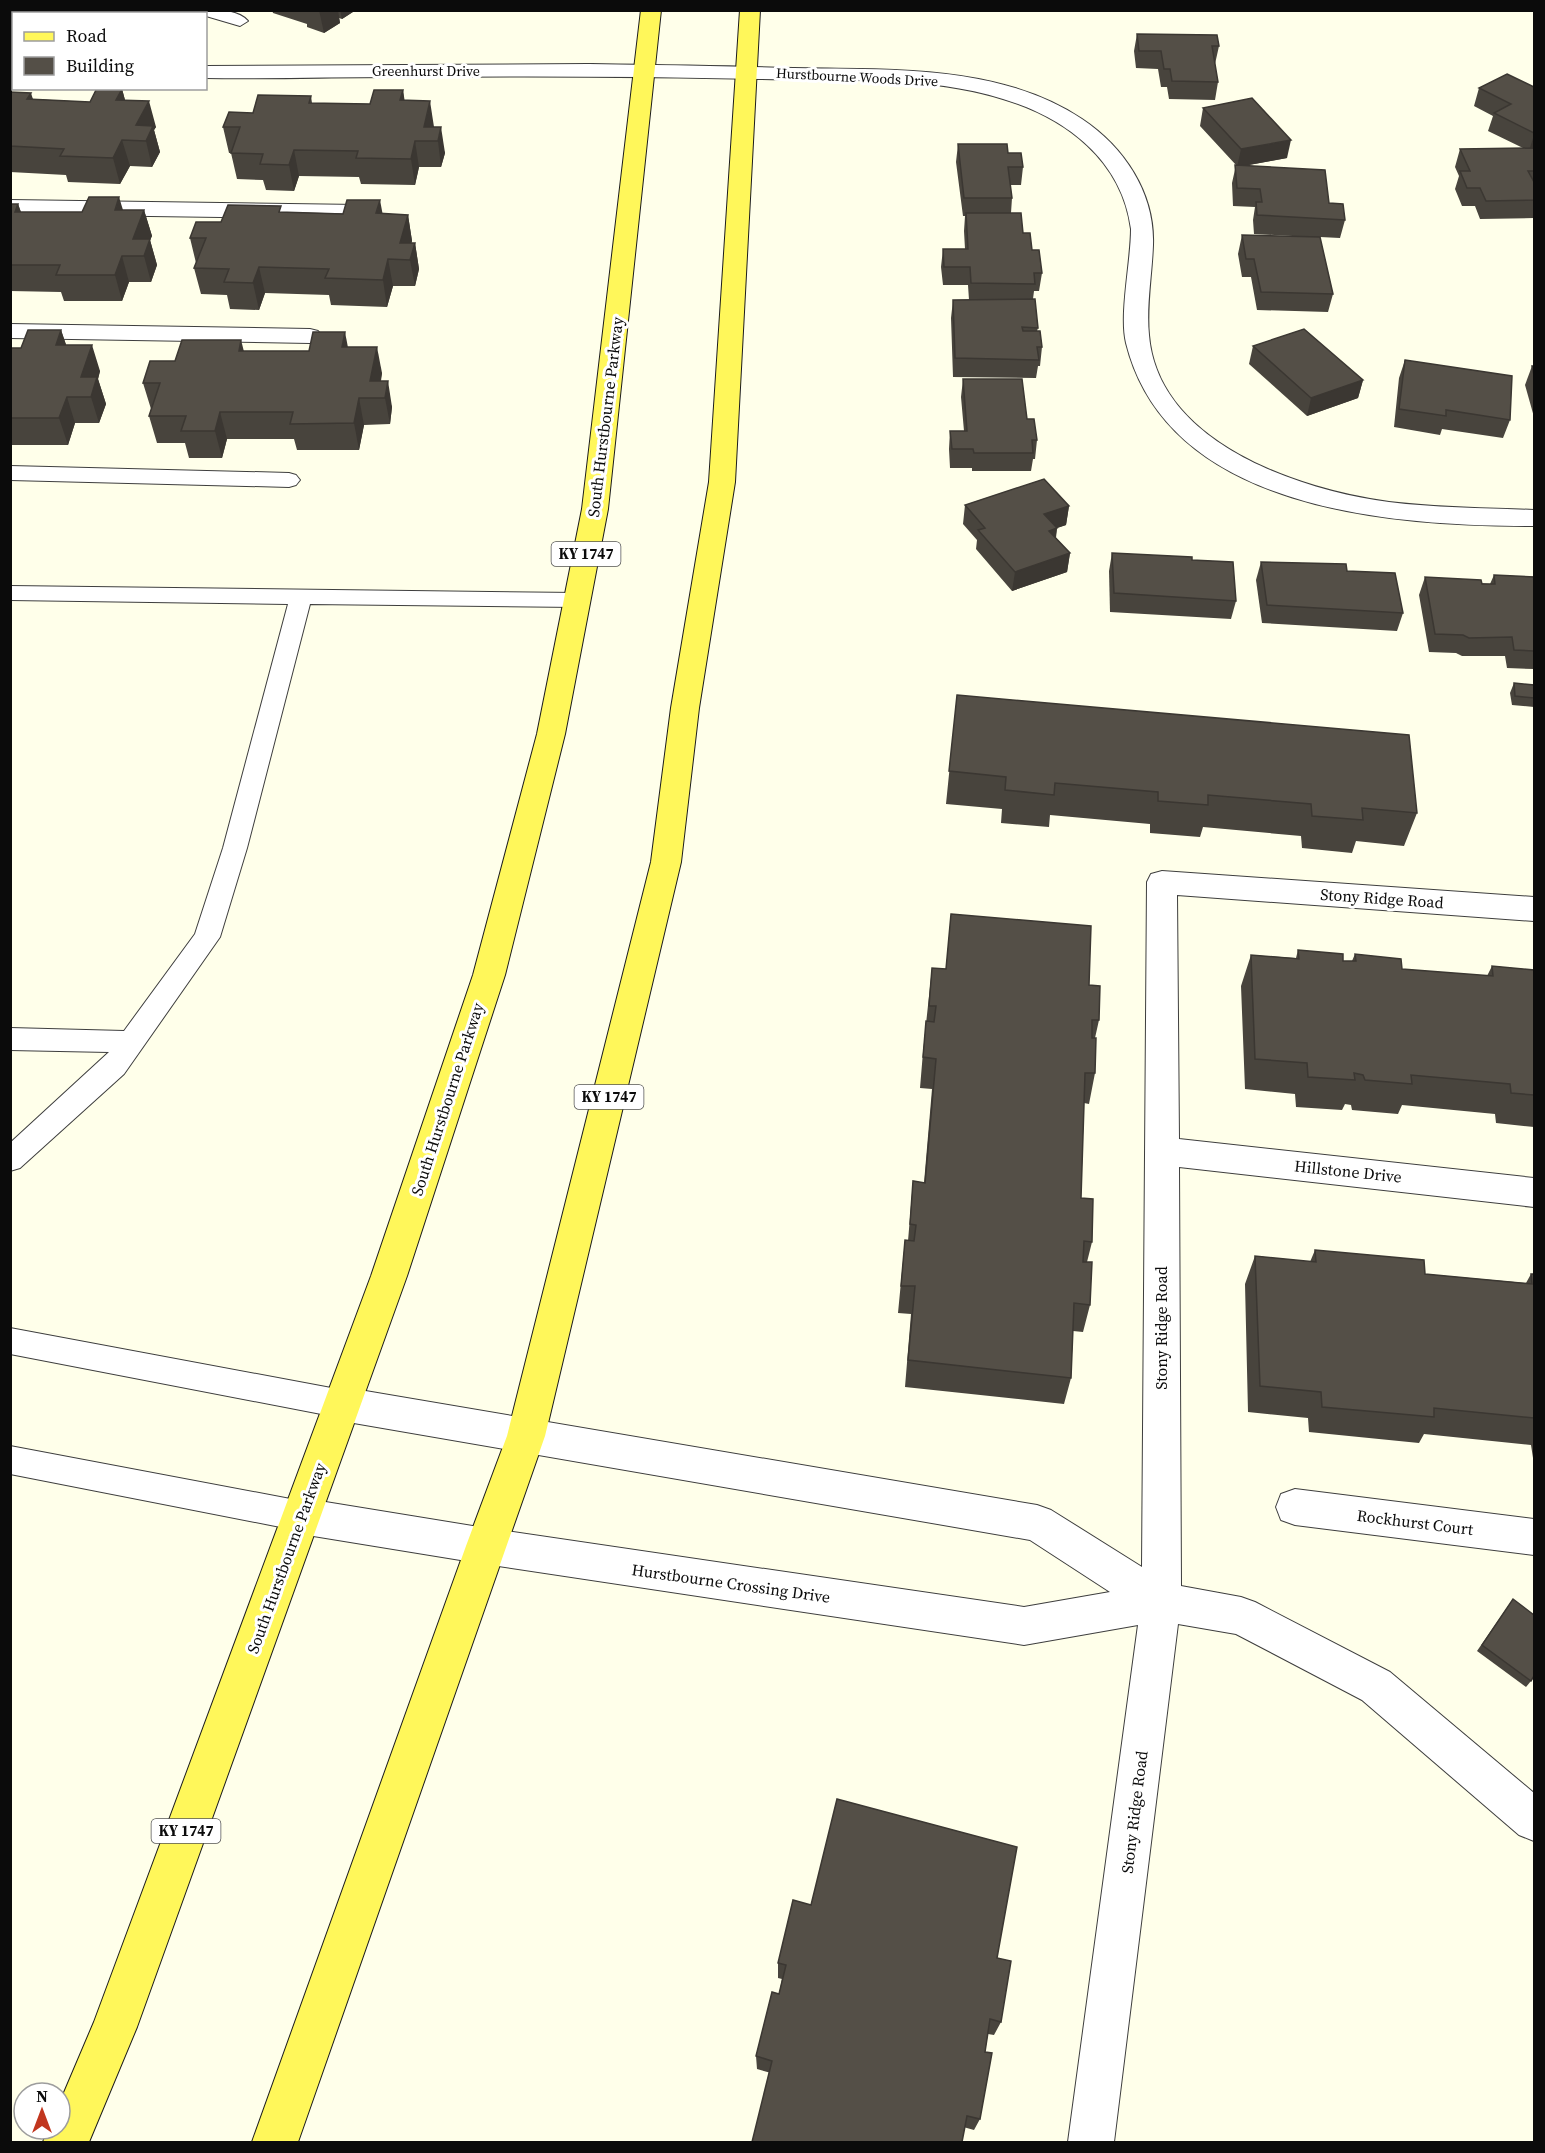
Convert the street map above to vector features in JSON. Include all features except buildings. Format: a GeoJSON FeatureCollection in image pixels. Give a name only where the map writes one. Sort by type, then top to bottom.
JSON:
{"type":"FeatureCollection","features":[{"type":"Feature","properties":{"kind":"main road","name":"South Hurstbourne Parkway"},"geometry":{"type":"LineString","coordinates":[[66,2142],[115,2027],[389,1276],[489,975],[551,734],[595,509],[646,71],[651,10]]}},
{"type":"Feature","properties":{"kind":"main road","name":"KY 1747"},"geometry":{"type":"LineString","coordinates":[[275,2142],[484,1546],[526,1436],[666,862],[685,708],[722,482],[750,10]]}},
{"type":"Feature","properties":{"kind":"street","name":"Greenhurst Drive"},"geometry":{"type":"LineString","coordinates":[[207,72],[646,71],[747,73]]}},
{"type":"Feature","properties":{"kind":"street","name":"Hurstbourne Woods Drive"},"geometry":{"type":"LineString","coordinates":[[747,73],[927,79],[974,86],[1014,96],[1064,117],[1107,152],[1121,169],[1133,193],[1142,225],[1137,337],[1146,375],[1157,395],[1194,436],[1251,473],[1283,486],[1369,507],[1420,513],[1534,518]]}},
{"type":"Feature","properties":{"kind":"street"},"geometry":{"type":"LineString","coordinates":[[10,207],[359,212]]}},
{"type":"Feature","properties":{"kind":"street"},"geometry":{"type":"LineString","coordinates":[[10,331],[310,336]]}},
{"type":"Feature","properties":{"kind":"street","name":"Stony Ridge Road"},"geometry":{"type":"LineString","coordinates":[[1091,2142],[1161,1602],[1162,882],[1534,909]]}},
{"type":"Feature","properties":{"kind":"street","name":"Hillstone Drive"},"geometry":{"type":"LineString","coordinates":[[1162,1151],[1534,1192]]}},
{"type":"Feature","properties":{"kind":"street","name":"Hurstbourne Crossing Drive"},"geometry":{"type":"LineString","coordinates":[[342,1404],[1037,1523],[1161,1602]]}},
{"type":"Feature","properties":{"kind":"street","name":"Rockhurst Court"},"geometry":{"type":"LineString","coordinates":[[1295,1507],[1534,1536]]}},
{"type":"Feature","properties":{"kind":"street","name":"Hurstbourne Crossing Drive"},"geometry":{"type":"LineString","coordinates":[[301,1516],[484,1546],[1024,1626],[1161,1602],[1241,1616],[1377,1686],[1532,1811]]}},
{"type":"Feature","properties":{"kind":"lane"},"geometry":{"type":"LineString","coordinates":[[203,10],[240,21]]}},
{"type":"Feature","properties":{"kind":"lane"},"geometry":{"type":"LineString","coordinates":[[10,474],[289,480]]}},
{"type":"Feature","properties":{"kind":"lane"},"geometry":{"type":"LineString","coordinates":[[10,593],[577,600]]}},
{"type":"Feature","properties":{"kind":"lane"},"geometry":{"type":"LineString","coordinates":[[10,1160],[114,1066],[207,937],[235,848],[301,597]]}},
{"type":"Feature","properties":{"kind":"lane"},"geometry":{"type":"LineString","coordinates":[[10,1039],[131,1042]]}},
{"type":"Feature","properties":{"kind":"lane"},"geometry":{"type":"LineString","coordinates":[[10,1341],[342,1404]]}},
{"type":"Feature","properties":{"kind":"lane"},"geometry":{"type":"LineString","coordinates":[[10,1460],[301,1516]]}}]}
